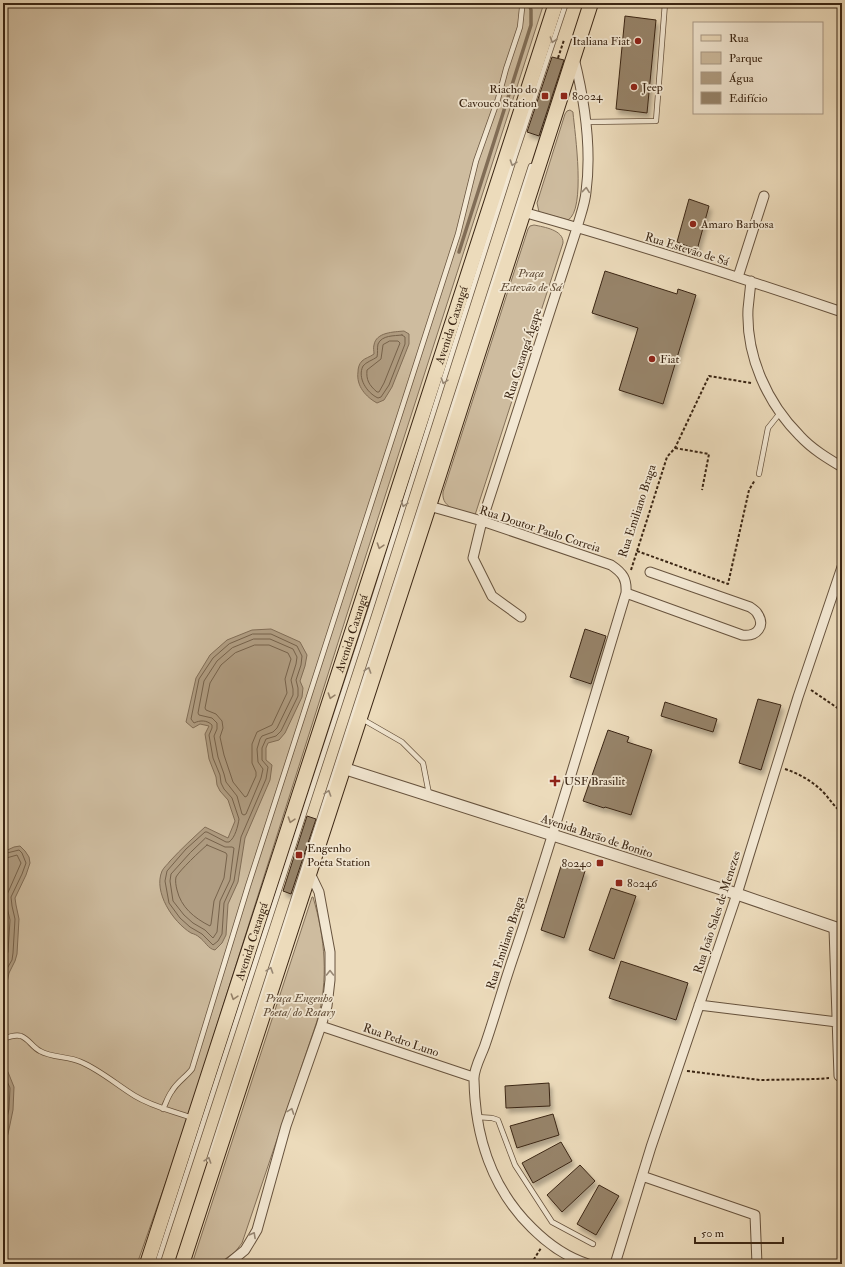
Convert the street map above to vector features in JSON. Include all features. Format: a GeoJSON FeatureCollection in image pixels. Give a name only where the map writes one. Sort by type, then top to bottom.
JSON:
{"type":"FeatureCollection","features":[{"type":"Feature","properties":{"kind":"main road","name":"Avenida Caxangá"},"geometry":{"type":"LineString","coordinates":[[147,1264],[556,3]]}},
{"type":"Feature","properties":{"kind":"main road"},"geometry":{"type":"LineString","coordinates":[[182,1264],[591,3]]}},
{"type":"Feature","properties":{"kind":"street","name":"Rua Caxangá Ágape"},"geometry":{"type":"LineString","coordinates":[[521,617],[492,596],[473,558],[482,522],[577,228],[586,193],[588,162],[586,122],[581,86],[573,56]]}},
{"type":"Feature","properties":{"kind":"street"},"geometry":{"type":"LineString","coordinates":[[738,277],[764,196]]}},
{"type":"Feature","properties":{"kind":"street","name":"Rua Estevão de Sá"},"geometry":{"type":"LineString","coordinates":[[523,212],[751,281],[842,312]]}},
{"type":"Feature","properties":{"kind":"street"},"geometry":{"type":"LineString","coordinates":[[751,281],[748,310],[750,338],[756,365],[767,392],[780,413],[800,437],[822,455],[842,466]]}},
{"type":"Feature","properties":{"kind":"street","name":"Rua Doutor Paulo Correia"},"geometry":{"type":"LineString","coordinates":[[429,506],[611,565],[621,572],[627,583]]}},
{"type":"Feature","properties":{"kind":"street","name":"Rua João Sales de Menezes"},"geometry":{"type":"LineString","coordinates":[[615,1264],[642,1176],[737,894],[802,684],[842,567]]}},
{"type":"Feature","properties":{"kind":"street"},"geometry":{"type":"LineString","coordinates":[[627,583],[626,593],[748,636],[759,630],[761,625],[760,619],[757,612],[750,607],[650,572]]}},
{"type":"Feature","properties":{"kind":"street","name":"Rua Emiliano Braga"},"geometry":{"type":"LineString","coordinates":[[588,1264],[564,1253],[546,1241],[520,1216],[499,1186],[484,1151],[477,1117],[473,1077],[485,1045],[553,836],[626,593]]}},
{"type":"Feature","properties":{"kind":"street","name":"Avenida Barão de Bonito"},"geometry":{"type":"LineString","coordinates":[[343,768],[737,894],[838,929]]}},
{"type":"Feature","properties":{"kind":"street"},"geometry":{"type":"LineString","coordinates":[[228,1264],[245,1250],[256,1230],[286,1126],[327,1006],[330,980],[330,952],[319,892],[309,871]]}},
{"type":"Feature","properties":{"kind":"street"},"geometry":{"type":"LineString","coordinates":[[838,929],[837,1022],[840,1076]]}},
{"type":"Feature","properties":{"kind":"street"},"geometry":{"type":"LineString","coordinates":[[699,1005],[837,1022]]}},
{"type":"Feature","properties":{"kind":"street","name":"Rua Pedro Luno"},"geometry":{"type":"LineString","coordinates":[[321,1026],[473,1077]]}},
{"type":"Feature","properties":{"kind":"street"},"geometry":{"type":"LineString","coordinates":[[642,1176],[755,1215],[757,1264]]}},
{"type":"Feature","properties":{"kind":"lane"},"geometry":{"type":"LineString","coordinates":[[163,1109],[171,1091],[192,1069],[248,886],[458,234],[476,161],[498,99],[506,68],[520,27],[522,12],[520,3]]}},
{"type":"Feature","properties":{"kind":"lane"},"geometry":{"type":"LineString","coordinates":[[157,1264],[372,603],[514,159],[566,3]]}},
{"type":"Feature","properties":{"kind":"lane"},"geometry":{"type":"LineString","coordinates":[[586,122],[656,121],[665,3]]}},
{"type":"Feature","properties":{"kind":"lane"},"geometry":{"type":"LineString","coordinates":[[206,1167],[533,160]]}},
{"type":"Feature","properties":{"kind":"lane"},"geometry":{"type":"LineString","coordinates":[[759,474],[768,428],[780,413]]}},
{"type":"Feature","properties":{"kind":"lane"},"geometry":{"type":"LineString","coordinates":[[360,718],[402,742],[423,763],[429,795]]}},
{"type":"Feature","properties":{"kind":"lane"},"geometry":{"type":"LineString","coordinates":[[3,1039],[19,1035],[27,1039],[39,1050],[48,1055],[65,1057],[81,1062],[136,1097],[163,1109],[194,1119]]}},
{"type":"Feature","properties":{"kind":"lane"},"geometry":{"type":"LineString","coordinates":[[477,1117],[498,1120],[515,1165],[552,1222],[593,1244]]}},
{"type":"Feature","properties":{"kind":"path"},"geometry":{"type":"LineString","coordinates":[[558,58],[564,40]]}},
{"type":"Feature","properties":{"kind":"path","name":"Rua Emiliano Braga"},"geometry":{"type":"LineString","coordinates":[[627,583],[667,457],[675,448],[709,376],[764,385]]}},
{"type":"Feature","properties":{"kind":"path"},"geometry":{"type":"LineString","coordinates":[[675,448],[709,454],[702,490]]}},
{"type":"Feature","properties":{"kind":"path"},"geometry":{"type":"LineString","coordinates":[[637,551],[728,584],[749,490],[759,474]]}},
{"type":"Feature","properties":{"kind":"path"},"geometry":{"type":"LineString","coordinates":[[802,684],[842,711]]}},
{"type":"Feature","properties":{"kind":"path"},"geometry":{"type":"LineString","coordinates":[[776,766],[798,774],[809,781],[824,793],[842,813]]}},
{"type":"Feature","properties":{"kind":"path"},"geometry":{"type":"LineString","coordinates":[[677,1070],[760,1080],[817,1079],[840,1076]]}},
{"type":"Feature","properties":{"kind":"path"},"geometry":{"type":"LineString","coordinates":[[531,1264],[546,1241]]}},
{"type":"Feature","properties":{"kind":"green space"},"geometry":{"type":"Polygon","coordinates":[[[3,3],[544,3],[348,611],[180,1142],[137,1264],[3,1264],[3,3]]]}},
{"type":"Feature","properties":{"kind":"green space"},"geometry":{"type":"Polygon","coordinates":[[[570,110],[573,112],[576,137],[578,187],[577,202],[573,213],[568,220],[539,212],[537,203],[565,114],[570,110]]]}},
{"type":"Feature","properties":{"kind":"green space","name":"Praça Estevão de Sá"},"geometry":{"type":"Polygon","coordinates":[[[534,225],[548,228],[557,232],[563,243],[475,515],[453,509],[445,503],[443,492],[528,229],[530,226],[534,225]]]}},
{"type":"Feature","properties":{"kind":"green space","name":"Praça Engenho Poeta/ do Rotary"},"geometry":{"type":"Polygon","coordinates":[[[312,897],[317,912],[323,943],[324,959],[323,990],[317,1021],[242,1243],[235,1252],[218,1264],[192,1264],[312,897]]]}},
{"type":"Feature","properties":{"kind":"water"},"geometry":{"type":"Polygon","coordinates":[[[404,331],[409,334],[409,344],[392,387],[384,400],[377,403],[369,398],[360,386],[358,377],[359,366],[363,360],[374,354],[375,341],[378,337],[404,331]]]}},
{"type":"Feature","properties":{"kind":"water"},"geometry":{"type":"Polygon","coordinates":[[[271,629],[300,642],[307,655],[300,681],[303,688],[302,697],[285,733],[279,740],[268,743],[266,748],[266,760],[272,765],[270,780],[245,838],[238,882],[228,904],[226,935],[222,943],[215,950],[210,948],[198,936],[191,933],[178,922],[166,906],[160,888],[160,879],[164,868],[178,852],[205,827],[228,838],[235,821],[228,800],[217,785],[216,777],[209,759],[205,734],[209,726],[200,724],[193,728],[186,722],[196,678],[210,655],[227,640],[252,630],[271,629]]]}},
{"type":"Feature","properties":{"kind":"water"},"geometry":{"type":"Polygon","coordinates":[[[20,846],[29,857],[30,863],[15,898],[19,919],[17,954],[9,973],[3,1003],[3,852],[20,846]]]}},
{"type":"Feature","properties":{"kind":"water"},"geometry":{"type":"Polygon","coordinates":[[[3,1065],[8,1072],[14,1087],[13,1110],[3,1150],[3,1065]]]}},
{"type":"Feature","properties":{"kind":"building"},"geometry":{"type":"Polygon","coordinates":[[[625,16],[656,20],[647,113],[616,109],[625,16]]]}},
{"type":"Feature","properties":{"kind":"building","name":"Riacho do Cavouco Station"},"geometry":{"type":"Polygon","coordinates":[[[552,57],[564,60],[539,136],[527,132],[552,57]]]}},
{"type":"Feature","properties":{"kind":"building","name":"Amaro Barbosa"},"geometry":{"type":"Polygon","coordinates":[[[689,199],[709,206],[697,250],[677,242],[689,199]]]}},
{"type":"Feature","properties":{"kind":"building","name":"Fiat"},"geometry":{"type":"Polygon","coordinates":[[[605,271],[677,294],[678,289],[696,295],[663,404],[619,390],[638,328],[592,313],[605,271]]]}},
{"type":"Feature","properties":{"kind":"building"},"geometry":{"type":"Polygon","coordinates":[[[585,629],[606,636],[591,684],[570,677],[585,629]]]}},
{"type":"Feature","properties":{"kind":"building"},"geometry":{"type":"Polygon","coordinates":[[[758,699],[781,705],[761,770],[739,763],[758,699]]]}},
{"type":"Feature","properties":{"kind":"building"},"geometry":{"type":"Polygon","coordinates":[[[665,702],[717,719],[713,732],[661,716],[665,702]]]}},
{"type":"Feature","properties":{"kind":"building"},"geometry":{"type":"Polygon","coordinates":[[[608,730],[629,737],[627,742],[652,750],[631,815],[583,801],[608,730]]]}},
{"type":"Feature","properties":{"kind":"building","name":"Engenho Poeta Station"},"geometry":{"type":"Polygon","coordinates":[[[307,816],[316,819],[291,894],[283,891],[307,816]]]}},
{"type":"Feature","properties":{"kind":"building"},"geometry":{"type":"Polygon","coordinates":[[[562,863],[585,871],[564,938],[541,930],[562,863]]]}},
{"type":"Feature","properties":{"kind":"building"},"geometry":{"type":"Polygon","coordinates":[[[611,888],[636,896],[614,959],[589,950],[611,888]]]}},
{"type":"Feature","properties":{"kind":"building"},"geometry":{"type":"Polygon","coordinates":[[[621,961],[688,983],[676,1020],[609,998],[621,961]]]}},
{"type":"Feature","properties":{"kind":"building"},"geometry":{"type":"Polygon","coordinates":[[[549,1083],[550,1106],[506,1108],[505,1086],[549,1083]]]}},
{"type":"Feature","properties":{"kind":"building"},"geometry":{"type":"Polygon","coordinates":[[[553,1114],[559,1135],[517,1148],[510,1126],[553,1114]]]}},
{"type":"Feature","properties":{"kind":"building"},"geometry":{"type":"Polygon","coordinates":[[[561,1142],[572,1161],[533,1183],[522,1163],[561,1142]]]}},
{"type":"Feature","properties":{"kind":"building"},"geometry":{"type":"Polygon","coordinates":[[[580,1165],[595,1181],[562,1212],[547,1195],[580,1165]]]}},
{"type":"Feature","properties":{"kind":"building"},"geometry":{"type":"Polygon","coordinates":[[[599,1185],[619,1196],[596,1235],[577,1224],[599,1185]]]}},
{"type":"Feature","properties":{"kind":"waterway"},"geometry":{"type":"LineString","coordinates":[[459,252],[531,25],[531,10],[529,3]]}},
{"type":"Feature","properties":{"kind":"place","name":"Italiana Fiat"},"geometry":{"type":"Point","coordinates":[638,41]}},
{"type":"Feature","properties":{"kind":"place","name":"Jeep"},"geometry":{"type":"Point","coordinates":[634,87]}},
{"type":"Feature","properties":{"kind":"place","name":"Riacho do Cavouco Station"},"geometry":{"type":"Point","coordinates":[545,96]}},
{"type":"Feature","properties":{"kind":"place","name":"80024"},"geometry":{"type":"Point","coordinates":[564,96]}},
{"type":"Feature","properties":{"kind":"place","name":"Amaro Barbosa"},"geometry":{"type":"Point","coordinates":[693,224]}},
{"type":"Feature","properties":{"kind":"place","name":"Fiat"},"geometry":{"type":"Point","coordinates":[652,359]}},
{"type":"Feature","properties":{"kind":"place","name":"USF Brasilit"},"geometry":{"type":"Point","coordinates":[555,781]}},
{"type":"Feature","properties":{"kind":"place","name":"Engenho Poeta Station"},"geometry":{"type":"Point","coordinates":[299,855]}},
{"type":"Feature","properties":{"kind":"place","name":"80240"},"geometry":{"type":"Point","coordinates":[600,863]}},
{"type":"Feature","properties":{"kind":"place","name":"80246"},"geometry":{"type":"Point","coordinates":[619,883]}}]}
